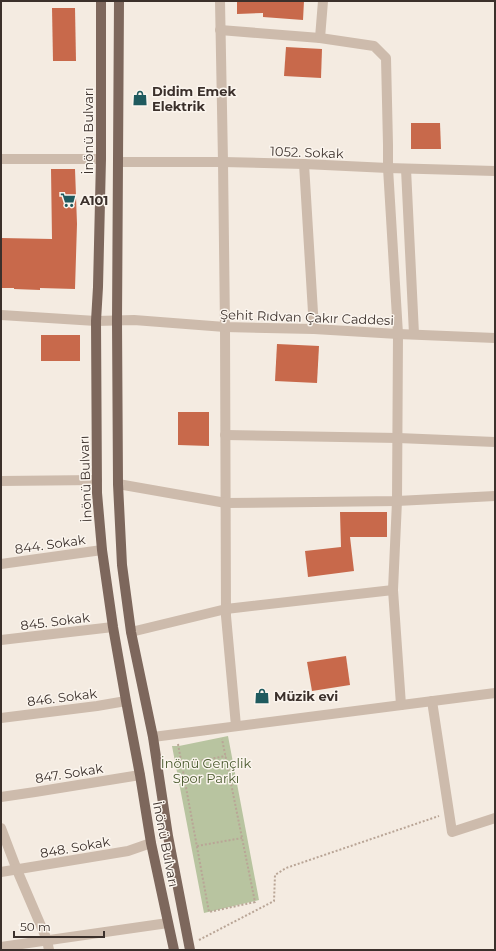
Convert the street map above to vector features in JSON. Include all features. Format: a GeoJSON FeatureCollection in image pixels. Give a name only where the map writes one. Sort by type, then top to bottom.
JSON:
{"type":"FeatureCollection","features":[{"type":"Feature","properties":{"kind":"main road","name":"İnönü Bulvarı"},"geometry":{"type":"LineString","coordinates":[[101,1],[101,159],[96,321],[97,493],[102,550],[113,627],[151,843],[174,950]]}},
{"type":"Feature","properties":{"kind":"main road","name":"İnönü Bulvarı"},"geometry":{"type":"LineString","coordinates":[[119,1],[117,321],[118,484],[122,564],[131,632],[153,737],[168,836],[190,947]]}},
{"type":"Feature","properties":{"kind":"street"},"geometry":{"type":"LineString","coordinates":[[220,1],[225,327],[226,609],[236,726]]}},
{"type":"Feature","properties":{"kind":"street"},"geometry":{"type":"LineString","coordinates":[[320,38],[323,1]]}},
{"type":"Feature","properties":{"kind":"street"},"geometry":{"type":"LineString","coordinates":[[220,30],[320,38],[374,46],[386,58],[388,168],[398,334],[397,501],[393,590],[401,705]]}},
{"type":"Feature","properties":{"kind":"street"},"geometry":{"type":"LineString","coordinates":[[1,159],[101,159]]}},
{"type":"Feature","properties":{"kind":"street","name":"1052. Sokak"},"geometry":{"type":"LineString","coordinates":[[118,162],[223,162],[495,171]]}},
{"type":"Feature","properties":{"kind":"street"},"geometry":{"type":"LineString","coordinates":[[304,164],[314,329]]}},
{"type":"Feature","properties":{"kind":"street"},"geometry":{"type":"LineString","coordinates":[[406,169],[414,334]]}},
{"type":"Feature","properties":{"kind":"street"},"geometry":{"type":"LineString","coordinates":[[1,314],[1,323]]}},
{"type":"Feature","properties":{"kind":"street","name":"Şehit Rıdvan Çakır Caddesi"},"geometry":{"type":"LineString","coordinates":[[1,314],[96,321],[134,320],[225,327],[314,329],[495,338]]}},
{"type":"Feature","properties":{"kind":"street"},"geometry":{"type":"LineString","coordinates":[[225,435],[398,438],[495,442]]}},
{"type":"Feature","properties":{"kind":"street"},"geometry":{"type":"LineString","coordinates":[[1,481],[97,480]]}},
{"type":"Feature","properties":{"kind":"street"},"geometry":{"type":"LineString","coordinates":[[118,484],[226,503],[397,501],[495,496]]}},
{"type":"Feature","properties":{"kind":"street","name":"844. Sokak"},"geometry":{"type":"LineString","coordinates":[[1,564],[102,550]]}},
{"type":"Feature","properties":{"kind":"street"},"geometry":{"type":"LineString","coordinates":[[131,632],[226,609],[393,590]]}},
{"type":"Feature","properties":{"kind":"street","name":"845. Sokak"},"geometry":{"type":"LineString","coordinates":[[1,640],[113,627]]}},
{"type":"Feature","properties":{"kind":"street"},"geometry":{"type":"LineString","coordinates":[[153,737],[495,693]]}},
{"type":"Feature","properties":{"kind":"street","name":"846. Sokak"},"geometry":{"type":"LineString","coordinates":[[1,718],[126,701]]}},
{"type":"Feature","properties":{"kind":"street"},"geometry":{"type":"LineString","coordinates":[[432,701],[452,832],[495,818]]}},
{"type":"Feature","properties":{"kind":"street","name":"847. Sokak"},"geometry":{"type":"LineString","coordinates":[[1,797],[140,775]]}},
{"type":"Feature","properties":{"kind":"street"},"geometry":{"type":"LineString","coordinates":[[1,828],[48,945]]}},
{"type":"Feature","properties":{"kind":"street","name":"848. Sokak"},"geometry":{"type":"LineString","coordinates":[[1,872],[128,851],[151,843]]}},
{"type":"Feature","properties":{"kind":"street"},"geometry":{"type":"LineString","coordinates":[[1,947],[48,945],[168,923]]}},
{"type":"Feature","properties":{"kind":"path"},"geometry":{"type":"LineString","coordinates":[[177,734],[209,912],[255,902],[220,728]]}},
{"type":"Feature","properties":{"kind":"path"},"geometry":{"type":"LineString","coordinates":[[182,764],[226,756]]}},
{"type":"Feature","properties":{"kind":"path"},"geometry":{"type":"LineString","coordinates":[[190,947],[274,901],[275,876],[286,868],[449,812]]}},
{"type":"Feature","properties":{"kind":"path"},"geometry":{"type":"LineString","coordinates":[[197,846],[242,838]]}},
{"type":"Feature","properties":{"kind":"green space","name":"İnönü Gençlik Spor Parkı"},"geometry":{"type":"Polygon","coordinates":[[[228,736],[259,900],[204,913],[172,746],[179,746],[228,736]]]}},
{"type":"Feature","properties":{"kind":"building"},"geometry":{"type":"Polygon","coordinates":[[[237,1],[304,1],[303,20],[263,17],[263,13],[237,14],[237,1]]]}},
{"type":"Feature","properties":{"kind":"building"},"geometry":{"type":"Polygon","coordinates":[[[52,8],[75,8],[76,61],[53,61],[52,8]]]}},
{"type":"Feature","properties":{"kind":"building"},"geometry":{"type":"Polygon","coordinates":[[[286,47],[322,49],[321,78],[284,76],[286,47]]]}},
{"type":"Feature","properties":{"kind":"building"},"geometry":{"type":"Polygon","coordinates":[[[411,123],[440,123],[441,149],[411,149],[411,123]]]}},
{"type":"Feature","properties":{"kind":"building"},"geometry":{"type":"Polygon","coordinates":[[[51,169],[75,169],[77,224],[75,289],[40,288],[40,290],[1,288],[1,238],[52,239],[51,169]]]}},
{"type":"Feature","properties":{"kind":"building"},"geometry":{"type":"Polygon","coordinates":[[[41,335],[80,335],[80,361],[41,361],[41,335]]]}},
{"type":"Feature","properties":{"kind":"building"},"geometry":{"type":"Polygon","coordinates":[[[277,344],[319,346],[317,383],[275,381],[277,344]]]}},
{"type":"Feature","properties":{"kind":"building"},"geometry":{"type":"Polygon","coordinates":[[[178,412],[209,412],[209,446],[178,445],[178,412]]]}},
{"type":"Feature","properties":{"kind":"building"},"geometry":{"type":"Polygon","coordinates":[[[340,512],[387,512],[387,537],[350,537],[354,571],[308,577],[305,551],[341,547],[340,512]]]}},
{"type":"Feature","properties":{"kind":"building"},"geometry":{"type":"Polygon","coordinates":[[[346,656],[350,685],[312,691],[307,662],[346,656]]]}},
{"type":"Feature","properties":{"kind":"place","name":"Didim Emek Elektrik"},"geometry":{"type":"Point","coordinates":[140,98]}},
{"type":"Feature","properties":{"kind":"place","name":"A101"},"geometry":{"type":"Point","coordinates":[68,200]}},
{"type":"Feature","properties":{"kind":"place","name":"Müzik evi"},"geometry":{"type":"Point","coordinates":[262,696]}}]}
